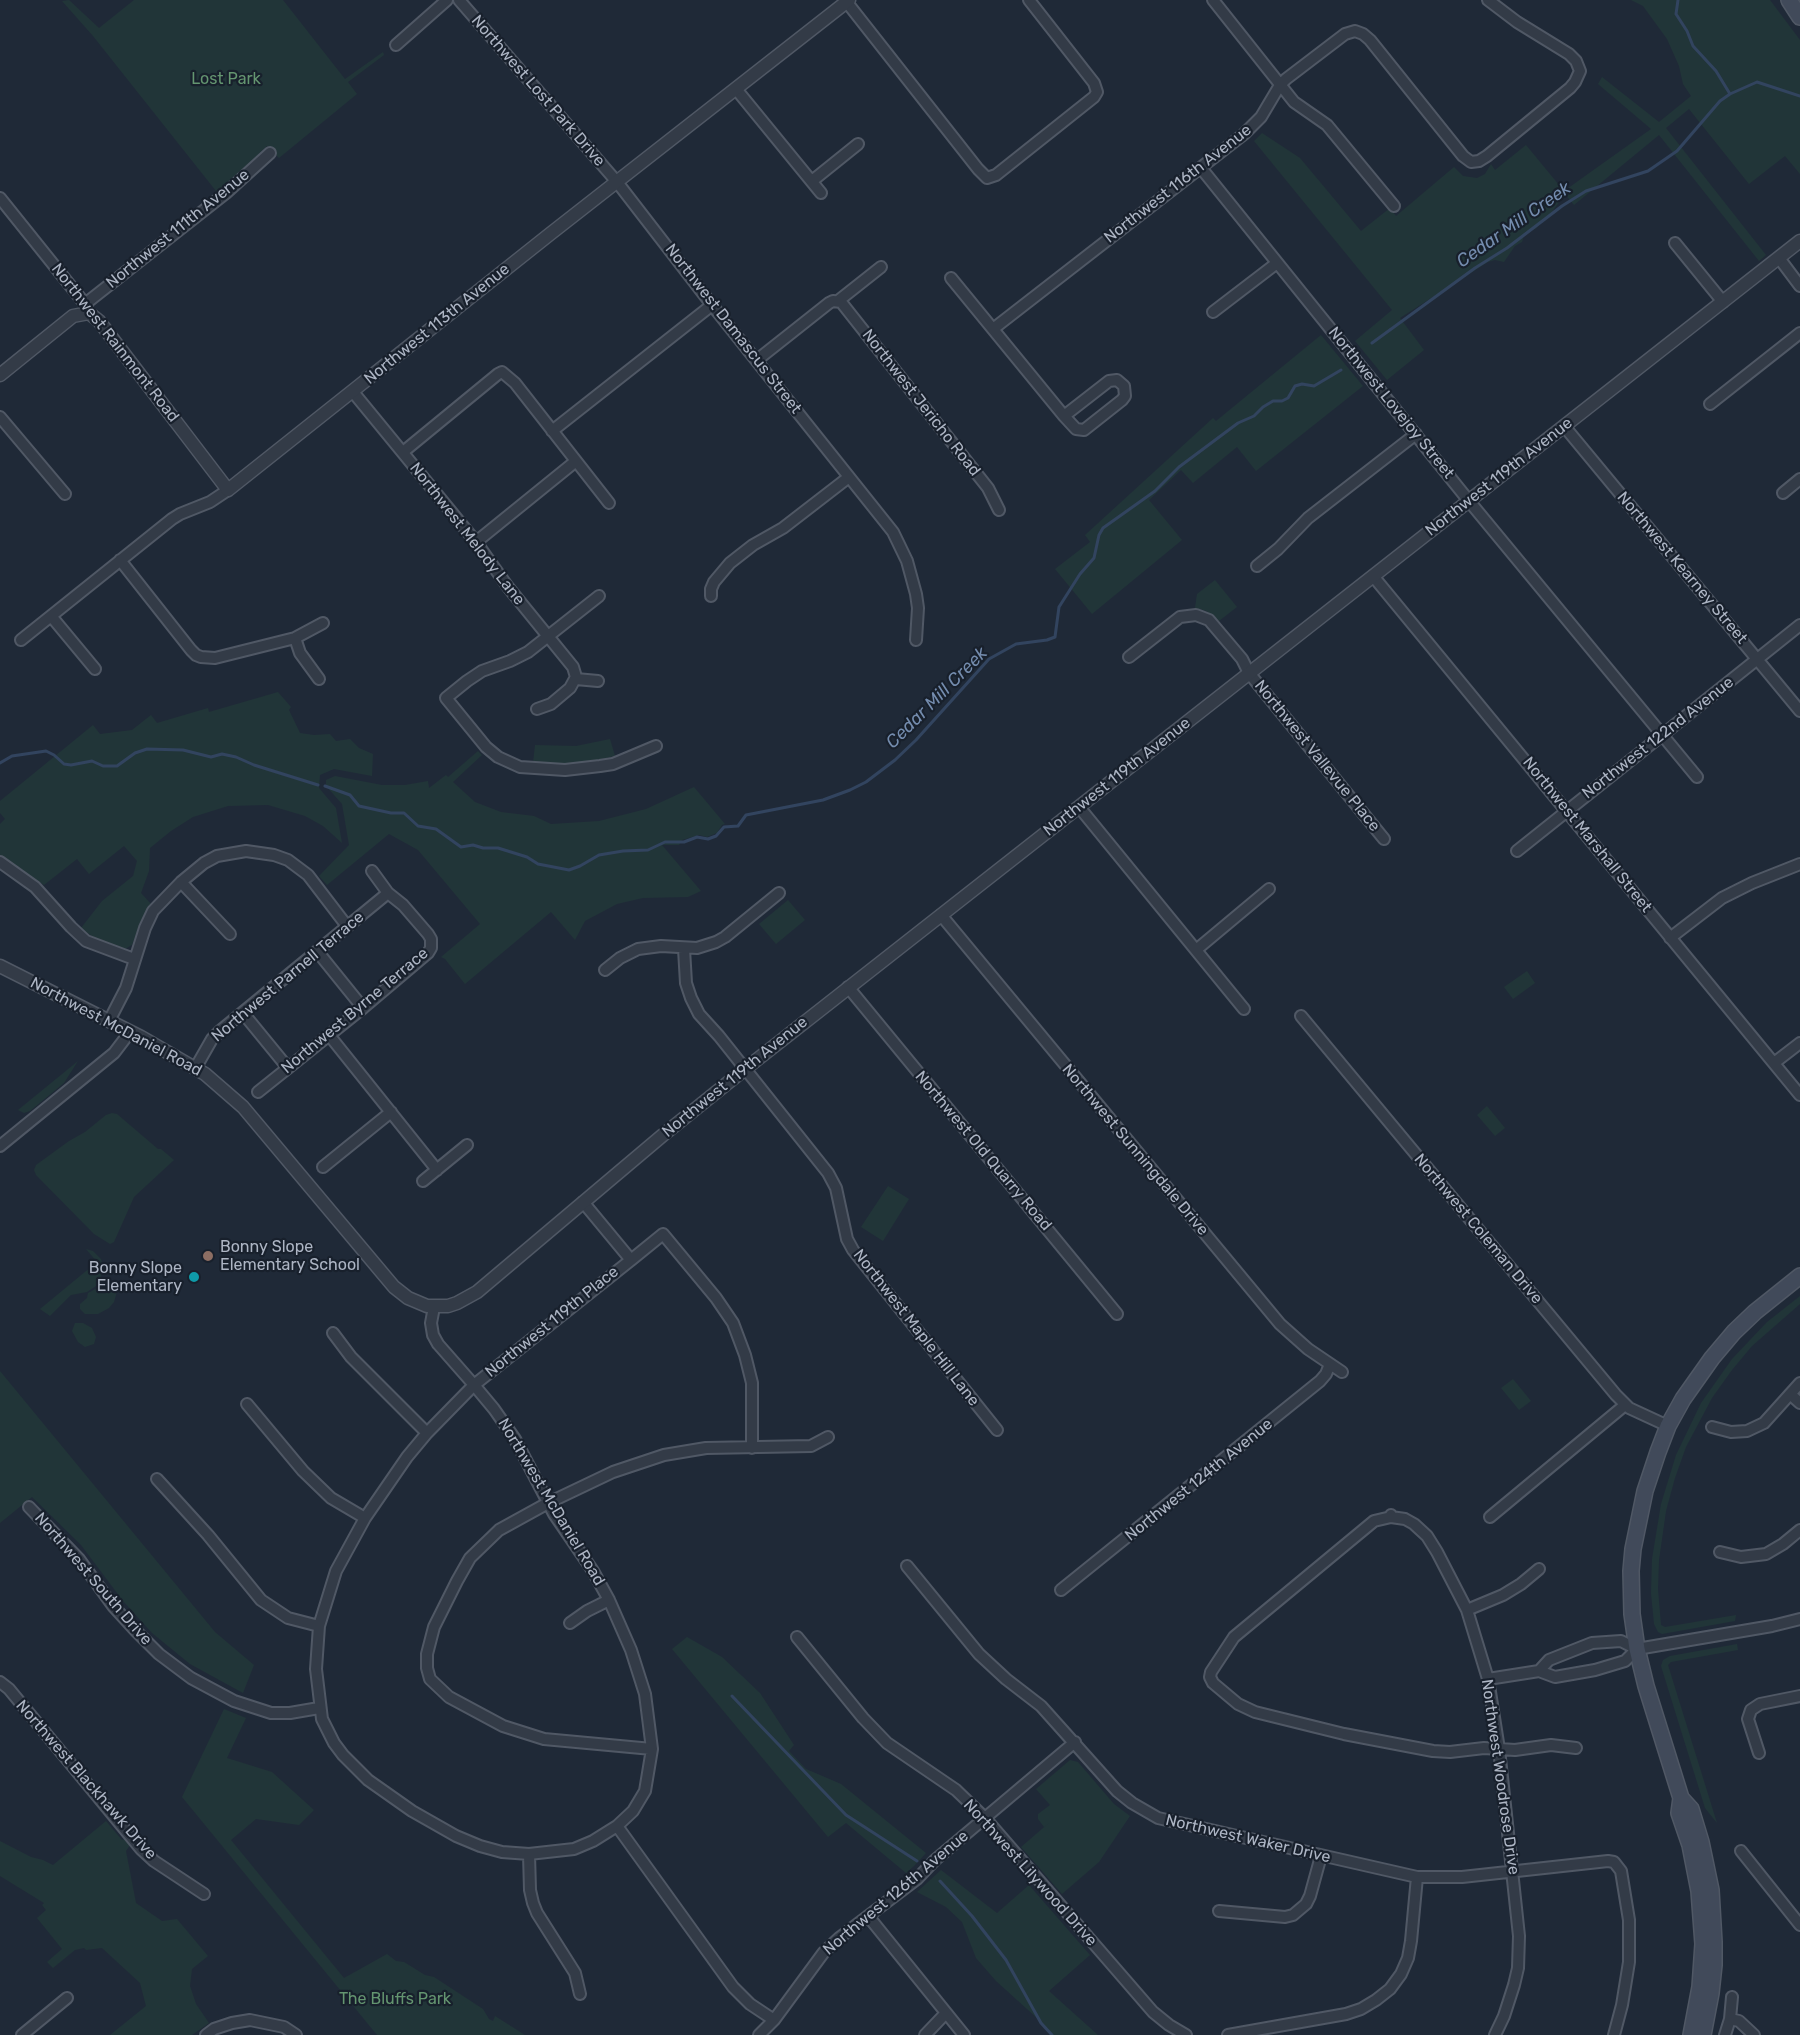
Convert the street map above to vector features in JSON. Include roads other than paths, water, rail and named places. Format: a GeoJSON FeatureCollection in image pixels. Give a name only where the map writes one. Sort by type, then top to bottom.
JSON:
{"type":"FeatureCollection","features":[{"type":"Feature","properties":{"kind":"main road"},"geometry":{"type":"LineString","coordinates":[[1789,0],[1800,17]]}},
{"type":"Feature","properties":{"kind":"main road"},"geometry":{"type":"LineString","coordinates":[[1703,2035],[1714,1965],[1713,1909],[1707,1867],[1691,1809],[1681,1798],[1646,1686],[1637,1649],[1631,1603],[1633,1549],[1645,1491],[1668,1426],[1695,1381],[1724,1343],[1755,1312],[1800,1276]]}},
{"type":"Feature","properties":{"kind":"main road"},"geometry":{"type":"LineString","coordinates":[[1681,1798],[1679,1813],[1690,1845],[1699,1891],[1703,1944],[1700,1987],[1691,2035]]}},
{"type":"Feature","properties":{"kind":"street"},"geometry":{"type":"LineString","coordinates":[[396,45],[447,0]]}},
{"type":"Feature","properties":{"kind":"street","name":"Northwest Lost Park Drive"},"geometry":{"type":"LineString","coordinates":[[459,0],[617,182]]}},
{"type":"Feature","properties":{"kind":"street"},"geometry":{"type":"LineString","coordinates":[[847,0],[987,178],[996,175],[1094,97],[1097,92],[1094,83],[1029,0]]}},
{"type":"Feature","properties":{"kind":"street","name":"Northwest 113th Avenue"},"geometry":{"type":"LineString","coordinates":[[21,640],[172,519],[210,502],[228,490],[847,0]]}},
{"type":"Feature","properties":{"kind":"street","name":"Northwest 116th Avenue"},"geometry":{"type":"LineString","coordinates":[[993,329],[1244,134],[1261,117],[1280,85],[1337,40],[1354,31],[1370,40],[1455,149],[1471,162],[1479,161],[1487,156],[1570,88],[1580,70],[1576,61],[1569,54],[1517,22],[1488,0]]}},
{"type":"Feature","properties":{"kind":"street"},"geometry":{"type":"LineString","coordinates":[[1217,1],[1294,102],[1327,125],[1394,206]]}},
{"type":"Feature","properties":{"kind":"street"},"geometry":{"type":"LineString","coordinates":[[736,89],[821,193]]}},
{"type":"Feature","properties":{"kind":"street"},"geometry":{"type":"LineString","coordinates":[[812,181],[858,144]]}},
{"type":"Feature","properties":{"kind":"street","name":"Northwest 111th Avenue"},"geometry":{"type":"LineString","coordinates":[[0,375],[73,316],[87,309],[270,153]]}},
{"type":"Feature","properties":{"kind":"street","name":"Northwest Lovejoy Street"},"geometry":{"type":"LineString","coordinates":[[1201,168],[1469,501],[1696,777]]}},
{"type":"Feature","properties":{"kind":"street","name":"Northwest Damascus Street"},"geometry":{"type":"LineString","coordinates":[[617,182],[893,532],[900,544],[916,594],[918,608],[916,640]]}},
{"type":"Feature","properties":{"kind":"street","name":"Northwest Rainmont Road"},"geometry":{"type":"LineString","coordinates":[[0,198],[87,309],[99,321],[228,490]]}},
{"type":"Feature","properties":{"kind":"street","name":"Northwest 119th Avenue"},"geometry":{"type":"LineString","coordinates":[[434,1307],[458,1304],[477,1292],[663,1135],[848,987],[1800,241]]}},
{"type":"Feature","properties":{"kind":"street"},"geometry":{"type":"LineString","coordinates":[[1675,243],[1723,302]]}},
{"type":"Feature","properties":{"kind":"street"},"geometry":{"type":"LineString","coordinates":[[1779,258],[1800,286]]}},
{"type":"Feature","properties":{"kind":"street"},"geometry":{"type":"LineString","coordinates":[[1213,312],[1277,263]]}},
{"type":"Feature","properties":{"kind":"street"},"geometry":{"type":"LineString","coordinates":[[757,360],[829,303],[838,301],[881,267]]}},
{"type":"Feature","properties":{"kind":"street"},"geometry":{"type":"LineString","coordinates":[[951,278],[1064,416],[1076,429],[1084,430],[1122,400],[1126,391],[1121,382],[1109,381],[1064,416]]}},
{"type":"Feature","properties":{"kind":"street","name":"Northwest Jericho Road"},"geometry":{"type":"LineString","coordinates":[[838,301],[845,305],[988,488],[999,510]]}},
{"type":"Feature","properties":{"kind":"street"},"geometry":{"type":"LineString","coordinates":[[552,431],[712,305]]}},
{"type":"Feature","properties":{"kind":"street"},"geometry":{"type":"LineString","coordinates":[[1710,404],[1800,333]]}},
{"type":"Feature","properties":{"kind":"street"},"geometry":{"type":"LineString","coordinates":[[403,452],[502,372],[510,377],[609,503]]}},
{"type":"Feature","properties":{"kind":"street","name":"Northwest Melody Lane"},"geometry":{"type":"LineString","coordinates":[[352,392],[476,542],[508,587],[573,668],[576,680]]}},
{"type":"Feature","properties":{"kind":"street"},"geometry":{"type":"LineString","coordinates":[[0,417],[64,494]]}},
{"type":"Feature","properties":{"kind":"street","name":"Northwest Kearney Street"},"geometry":{"type":"LineString","coordinates":[[1564,426],[1800,711]]}},
{"type":"Feature","properties":{"kind":"street"},"geometry":{"type":"LineString","coordinates":[[1257,566],[1278,549],[1308,518],[1416,434]]}},
{"type":"Feature","properties":{"kind":"street"},"geometry":{"type":"LineString","coordinates":[[476,542],[576,461]]}},
{"type":"Feature","properties":{"kind":"street"},"geometry":{"type":"LineString","coordinates":[[711,596],[714,582],[730,563],[753,545],[783,528],[849,477]]}},
{"type":"Feature","properties":{"kind":"street"},"geometry":{"type":"LineString","coordinates":[[1783,493],[1800,479]]}},
{"type":"Feature","properties":{"kind":"street"},"geometry":{"type":"LineString","coordinates":[[120,560],[196,655],[207,659],[295,638],[323,623]]}},
{"type":"Feature","properties":{"kind":"street","name":"Northwest Marshall Street"},"geometry":{"type":"LineString","coordinates":[[1373,576],[1800,1095]]}},
{"type":"Feature","properties":{"kind":"street"},"geometry":{"type":"LineString","coordinates":[[599,596],[523,655],[474,675],[446,698],[484,746],[498,757],[520,767],[565,770],[613,764],[656,746]]}},
{"type":"Feature","properties":{"kind":"street","name":"Northwest Vallevue Place"},"geometry":{"type":"LineString","coordinates":[[1129,657],[1180,617],[1196,615],[1213,624],[1242,659],[1249,673],[1384,839]]}},
{"type":"Feature","properties":{"kind":"street"},"geometry":{"type":"LineString","coordinates":[[51,616],[95,669]]}},
{"type":"Feature","properties":{"kind":"street","name":"Northwest 122nd Avenue"},"geometry":{"type":"LineString","coordinates":[[1517,851],[1800,626]]}},
{"type":"Feature","properties":{"kind":"street"},"geometry":{"type":"LineString","coordinates":[[295,638],[300,653],[319,679]]}},
{"type":"Feature","properties":{"kind":"street"},"geometry":{"type":"LineString","coordinates":[[537,709],[551,704],[576,680],[598,681]]}},
{"type":"Feature","properties":{"kind":"street"},"geometry":{"type":"LineString","coordinates":[[1079,807],[1244,1009]]}},
{"type":"Feature","properties":{"kind":"street"},"geometry":{"type":"LineString","coordinates":[[109,1021],[126,988],[134,959],[153,911],[181,882],[204,863],[217,856],[246,851],[274,855],[288,860],[308,875],[347,926]]}},
{"type":"Feature","properties":{"kind":"street"},"geometry":{"type":"LineString","coordinates":[[0,862],[35,887],[71,927],[87,941],[134,959]]}},
{"type":"Feature","properties":{"kind":"street"},"geometry":{"type":"LineString","coordinates":[[1670,938],[1722,898],[1800,864]]}},
{"type":"Feature","properties":{"kind":"street","name":"Northwest Byrne Terrace"},"geometry":{"type":"LineString","coordinates":[[258,1092],[428,953],[432,944],[431,939],[403,905],[387,893],[372,871]]}},
{"type":"Feature","properties":{"kind":"street"},"geometry":{"type":"LineString","coordinates":[[181,882],[230,934]]}},
{"type":"Feature","properties":{"kind":"street"},"geometry":{"type":"LineString","coordinates":[[1196,950],[1269,889]]}},
{"type":"Feature","properties":{"kind":"street","name":"Northwest Parnell Terrace"},"geometry":{"type":"LineString","coordinates":[[196,1067],[212,1039],[387,893]]}},
{"type":"Feature","properties":{"kind":"street"},"geometry":{"type":"LineString","coordinates":[[605,970],[620,958],[638,950],[661,946],[684,949],[708,945],[725,937],[779,893]]}},
{"type":"Feature","properties":{"kind":"street","name":"Northwest Sunningdale Drive"},"geometry":{"type":"LineString","coordinates":[[941,915],[1280,1324],[1299,1342],[1342,1372]]}},
{"type":"Feature","properties":{"kind":"street","name":"Northwest Maple Hill Lane"},"geometry":{"type":"LineString","coordinates":[[684,949],[686,984],[695,1008],[828,1173],[836,1188],[847,1239],[853,1250],[997,1430]]}},
{"type":"Feature","properties":{"kind":"street"},"geometry":{"type":"LineString","coordinates":[[317,951],[363,1008]]}},
{"type":"Feature","properties":{"kind":"street","name":"Northwest McDaniel Road"},"geometry":{"type":"LineString","coordinates":[[0,966],[196,1067],[231,1094],[394,1287],[416,1302],[434,1307],[431,1323],[433,1335],[494,1409],[515,1439],[548,1503],[609,1600],[622,1626],[638,1672],[649,1719],[652,1749],[645,1791],[633,1811],[617,1826],[574,1850],[529,1854],[502,1852],[456,1836],[382,1791],[343,1755],[329,1733],[319,1708]]}},
{"type":"Feature","properties":{"kind":"street","name":"Northwest Old Quarry Road"},"geometry":{"type":"LineString","coordinates":[[848,987],[1118,1314]]}},
{"type":"Feature","properties":{"kind":"street"},"geometry":{"type":"LineString","coordinates":[[243,1012],[288,1068]]}},
{"type":"Feature","properties":{"kind":"street","name":"Northwest Coleman Drive"},"geometry":{"type":"LineString","coordinates":[[1302,1016],[1624,1405],[1668,1426]]}},
{"type":"Feature","properties":{"kind":"street"},"geometry":{"type":"LineString","coordinates":[[0,1146],[114,1053],[130,1032]]}},
{"type":"Feature","properties":{"kind":"street"},"geometry":{"type":"LineString","coordinates":[[329,1035],[437,1170]]}},
{"type":"Feature","properties":{"kind":"street"},"geometry":{"type":"LineString","coordinates":[[1774,1063],[1800,1043]]}},
{"type":"Feature","properties":{"kind":"street"},"geometry":{"type":"LineString","coordinates":[[323,1167],[391,1112]]}},
{"type":"Feature","properties":{"kind":"street"},"geometry":{"type":"LineString","coordinates":[[423,1181],[467,1145]]}},
{"type":"Feature","properties":{"kind":"street"},"geometry":{"type":"LineString","coordinates":[[583,1202],[631,1260]]}},
{"type":"Feature","properties":{"kind":"street","name":"Northwest 119th Place"},"geometry":{"type":"LineString","coordinates":[[319,1708],[316,1669],[319,1626],[336,1571],[364,1518],[407,1457],[474,1385],[663,1234],[716,1298],[733,1323],[752,1383],[752,1448]]}},
{"type":"Feature","properties":{"kind":"street"},"geometry":{"type":"LineString","coordinates":[[333,1333],[351,1357],[428,1433]]}},
{"type":"Feature","properties":{"kind":"street","name":"Northwest 124th Avenue"},"geometry":{"type":"LineString","coordinates":[[1061,1590],[1320,1381],[1330,1364]]}},
{"type":"Feature","properties":{"kind":"street"},"geometry":{"type":"LineString","coordinates":[[1712,1427],[1731,1431],[1747,1431],[1764,1423],[1800,1383]]}},
{"type":"Feature","properties":{"kind":"street"},"geometry":{"type":"LineString","coordinates":[[1790,1394],[1800,1403]]}},
{"type":"Feature","properties":{"kind":"street"},"geometry":{"type":"LineString","coordinates":[[248,1404],[303,1471],[331,1498],[364,1518]]}},
{"type":"Feature","properties":{"kind":"street"},"geometry":{"type":"LineString","coordinates":[[1490,1516],[1624,1405]]}},
{"type":"Feature","properties":{"kind":"street"},"geometry":{"type":"LineString","coordinates":[[652,1749],[534,1737],[503,1726],[462,1705],[449,1697],[430,1679],[427,1654],[434,1627],[470,1558],[499,1530],[548,1503],[613,1472],[664,1455],[706,1448],[811,1446],[828,1437]]}},
{"type":"Feature","properties":{"kind":"street"},"geometry":{"type":"LineString","coordinates":[[158,1479],[261,1600],[288,1618],[319,1626]]}},
{"type":"Feature","properties":{"kind":"street","name":"Northwest South Drive"},"geometry":{"type":"LineString","coordinates":[[29,1507],[74,1553],[113,1606],[135,1630],[159,1654],[191,1678],[234,1701],[271,1713],[290,1713],[319,1708]]}},
{"type":"Feature","properties":{"kind":"street","name":"Northwest Woodrose Drive"},"geometry":{"type":"LineString","coordinates":[[1495,2035],[1510,2001],[1518,1968],[1519,1936],[1499,1749],[1488,1679],[1467,1610],[1427,1536],[1414,1524],[1391,1516],[1374,1521],[1234,1637],[1211,1672],[1210,1677],[1218,1687],[1238,1704],[1255,1712],[1344,1734],[1442,1752],[1499,1749]]}},
{"type":"Feature","properties":{"kind":"street"},"geometry":{"type":"LineString","coordinates":[[1720,1552],[1741,1557],[1766,1554],[1800,1530]]}},
{"type":"Feature","properties":{"kind":"street","name":"Northwest Waker Drive"},"geometry":{"type":"LineString","coordinates":[[907,1566],[979,1654],[1006,1679],[1041,1706],[1117,1791],[1158,1818],[1417,1877],[1462,1877],[1614,1862],[1622,1871],[1629,1920],[1629,1962],[1614,2035]]}},
{"type":"Feature","properties":{"kind":"street"},"geometry":{"type":"LineString","coordinates":[[1467,1610],[1503,1595],[1539,1569]]}},
{"type":"Feature","properties":{"kind":"street","name":"Northwest McDaniel Road"},"geometry":{"type":"LineString","coordinates":[[570,1623],[609,1600]]}},
{"type":"Feature","properties":{"kind":"street"},"geometry":{"type":"LineString","coordinates":[[1488,1679],[1539,1671],[1554,1677],[1595,1670],[1625,1661],[1637,1649],[1772,1626],[1800,1618]]}},
{"type":"Feature","properties":{"kind":"street","name":"Northwest Lilywood Drive"},"geometry":{"type":"LineString","coordinates":[[797,1637],[863,1718],[887,1743],[956,1790],[985,1818],[1153,2012],[1186,2035]]}},
{"type":"Feature","properties":{"kind":"street"},"geometry":{"type":"LineString","coordinates":[[1539,1671],[1550,1660],[1592,1643],[1621,1641],[1637,1649]]}},
{"type":"Feature","properties":{"kind":"street","name":"Northwest Blackhawk Drive"},"geometry":{"type":"LineString","coordinates":[[0,1682],[9,1689],[148,1856],[204,1894]]}},
{"type":"Feature","properties":{"kind":"street"},"geometry":{"type":"LineString","coordinates":[[1759,1753],[1748,1719],[1751,1710],[1760,1704],[1800,1696]]}},
{"type":"Feature","properties":{"kind":"street","name":"Northwest 126th Avenue"},"geometry":{"type":"LineString","coordinates":[[759,2035],[774,2020],[824,1952],[839,1938],[916,1879],[935,1860],[1075,1742]]}},
{"type":"Feature","properties":{"kind":"street"},"geometry":{"type":"LineString","coordinates":[[1499,1749],[1515,1750],[1551,1745],[1576,1748]]}},
{"type":"Feature","properties":{"kind":"street"},"geometry":{"type":"LineString","coordinates":[[617,1826],[733,1987],[750,2004],[774,2020]]}},
{"type":"Feature","properties":{"kind":"street"},"geometry":{"type":"LineString","coordinates":[[1741,1851],[1800,1924]]}},
{"type":"Feature","properties":{"kind":"street"},"geometry":{"type":"LineString","coordinates":[[529,1854],[530,1890],[533,1903],[575,1973],[580,1994]]}},
{"type":"Feature","properties":{"kind":"street"},"geometry":{"type":"LineString","coordinates":[[1219,1911],[1285,1917],[1293,1915],[1306,1904],[1310,1896],[1321,1856]]}},
{"type":"Feature","properties":{"kind":"street"},"geometry":{"type":"LineString","coordinates":[[1228,2035],[1346,2014],[1361,2009],[1376,2000],[1395,1982],[1408,1958],[1417,1877]]}},
{"type":"Feature","properties":{"kind":"street"},"geometry":{"type":"LineString","coordinates":[[868,1916],[964,2035]]}},
{"type":"Feature","properties":{"kind":"street"},"geometry":{"type":"LineString","coordinates":[[1725,2035],[1730,2019],[1732,1997]]}},
{"type":"Feature","properties":{"kind":"street"},"geometry":{"type":"LineString","coordinates":[[22,2035],[67,1998]]}},
{"type":"Feature","properties":{"kind":"street"},"geometry":{"type":"LineString","coordinates":[[925,2035],[946,2013]]}},
{"type":"Feature","properties":{"kind":"street"},"geometry":{"type":"LineString","coordinates":[[1730,2019],[1739,2021],[1754,2035]]}},
{"type":"Feature","properties":{"kind":"street"},"geometry":{"type":"LineString","coordinates":[[206,2035],[232,2023],[250,2020],[284,2027],[296,2035]]}},
{"type":"Feature","properties":{"kind":"waterway","name":"Cedar Mill Creek"},"geometry":{"type":"LineString","coordinates":[[1678,0],[1676,14],[1693,46],[1716,71],[1730,94]]}},
{"type":"Feature","properties":{"kind":"waterway","name":"Cedar Mill Creek"},"geometry":{"type":"LineString","coordinates":[[1372,343],[1475,268],[1507,248],[1562,206],[1586,191],[1648,171],[1677,151],[1720,101],[1730,94],[1757,82],[1800,96]]}},
{"type":"Feature","properties":{"kind":"waterway","name":"Cedar Mill Creek"},"geometry":{"type":"LineString","coordinates":[[325,786],[350,795],[359,806],[391,813],[404,813],[418,826],[436,829],[461,847],[473,845],[498,848],[527,857],[538,864],[569,870],[599,855],[648,850],[665,842],[684,842],[697,837],[708,839],[716,836],[724,827],[738,826],[746,815],[823,800],[850,790],[866,782],[895,760],[989,659],[1016,644],[1055,637],[1059,607],[1080,574],[1094,558],[1099,535],[1103,528],[1155,491],[1179,467],[1238,423],[1254,416],[1273,401],[1288,398],[1295,386],[1302,384],[1314,386],[1341,370]]}},
{"type":"Feature","properties":{"kind":"waterway","name":"Cedar Mill Creek"},"geometry":{"type":"LineString","coordinates":[[0,763],[12,756],[46,751],[64,764],[92,761],[103,766],[117,766],[135,753],[147,749],[183,750],[211,757],[222,754],[236,757],[318,785]]}},
{"type":"Feature","properties":{"kind":"waterway"},"geometry":{"type":"LineString","coordinates":[[732,1696],[846,1815],[917,1861]]}},
{"type":"Feature","properties":{"kind":"waterway"},"geometry":{"type":"LineString","coordinates":[[940,1881],[972,1916],[1006,1960],[1041,2023],[1052,2035]]}},
{"type":"Feature","properties":{"kind":"place","name":"Bonny Slope Elementary School"},"geometry":{"type":"Point","coordinates":[208,1256]}},
{"type":"Feature","properties":{"kind":"place","name":"Bonny Slope Elementary"},"geometry":{"type":"Point","coordinates":[194,1277]}},
{"type":"Feature","properties":{"kind":"park label","name":"Lost Park"},"geometry":{"type":"Point","coordinates":[226,79]}},
{"type":"Feature","properties":{"kind":"park label","name":"The Bluffs Park"},"geometry":{"type":"Point","coordinates":[395,1999]}}]}
